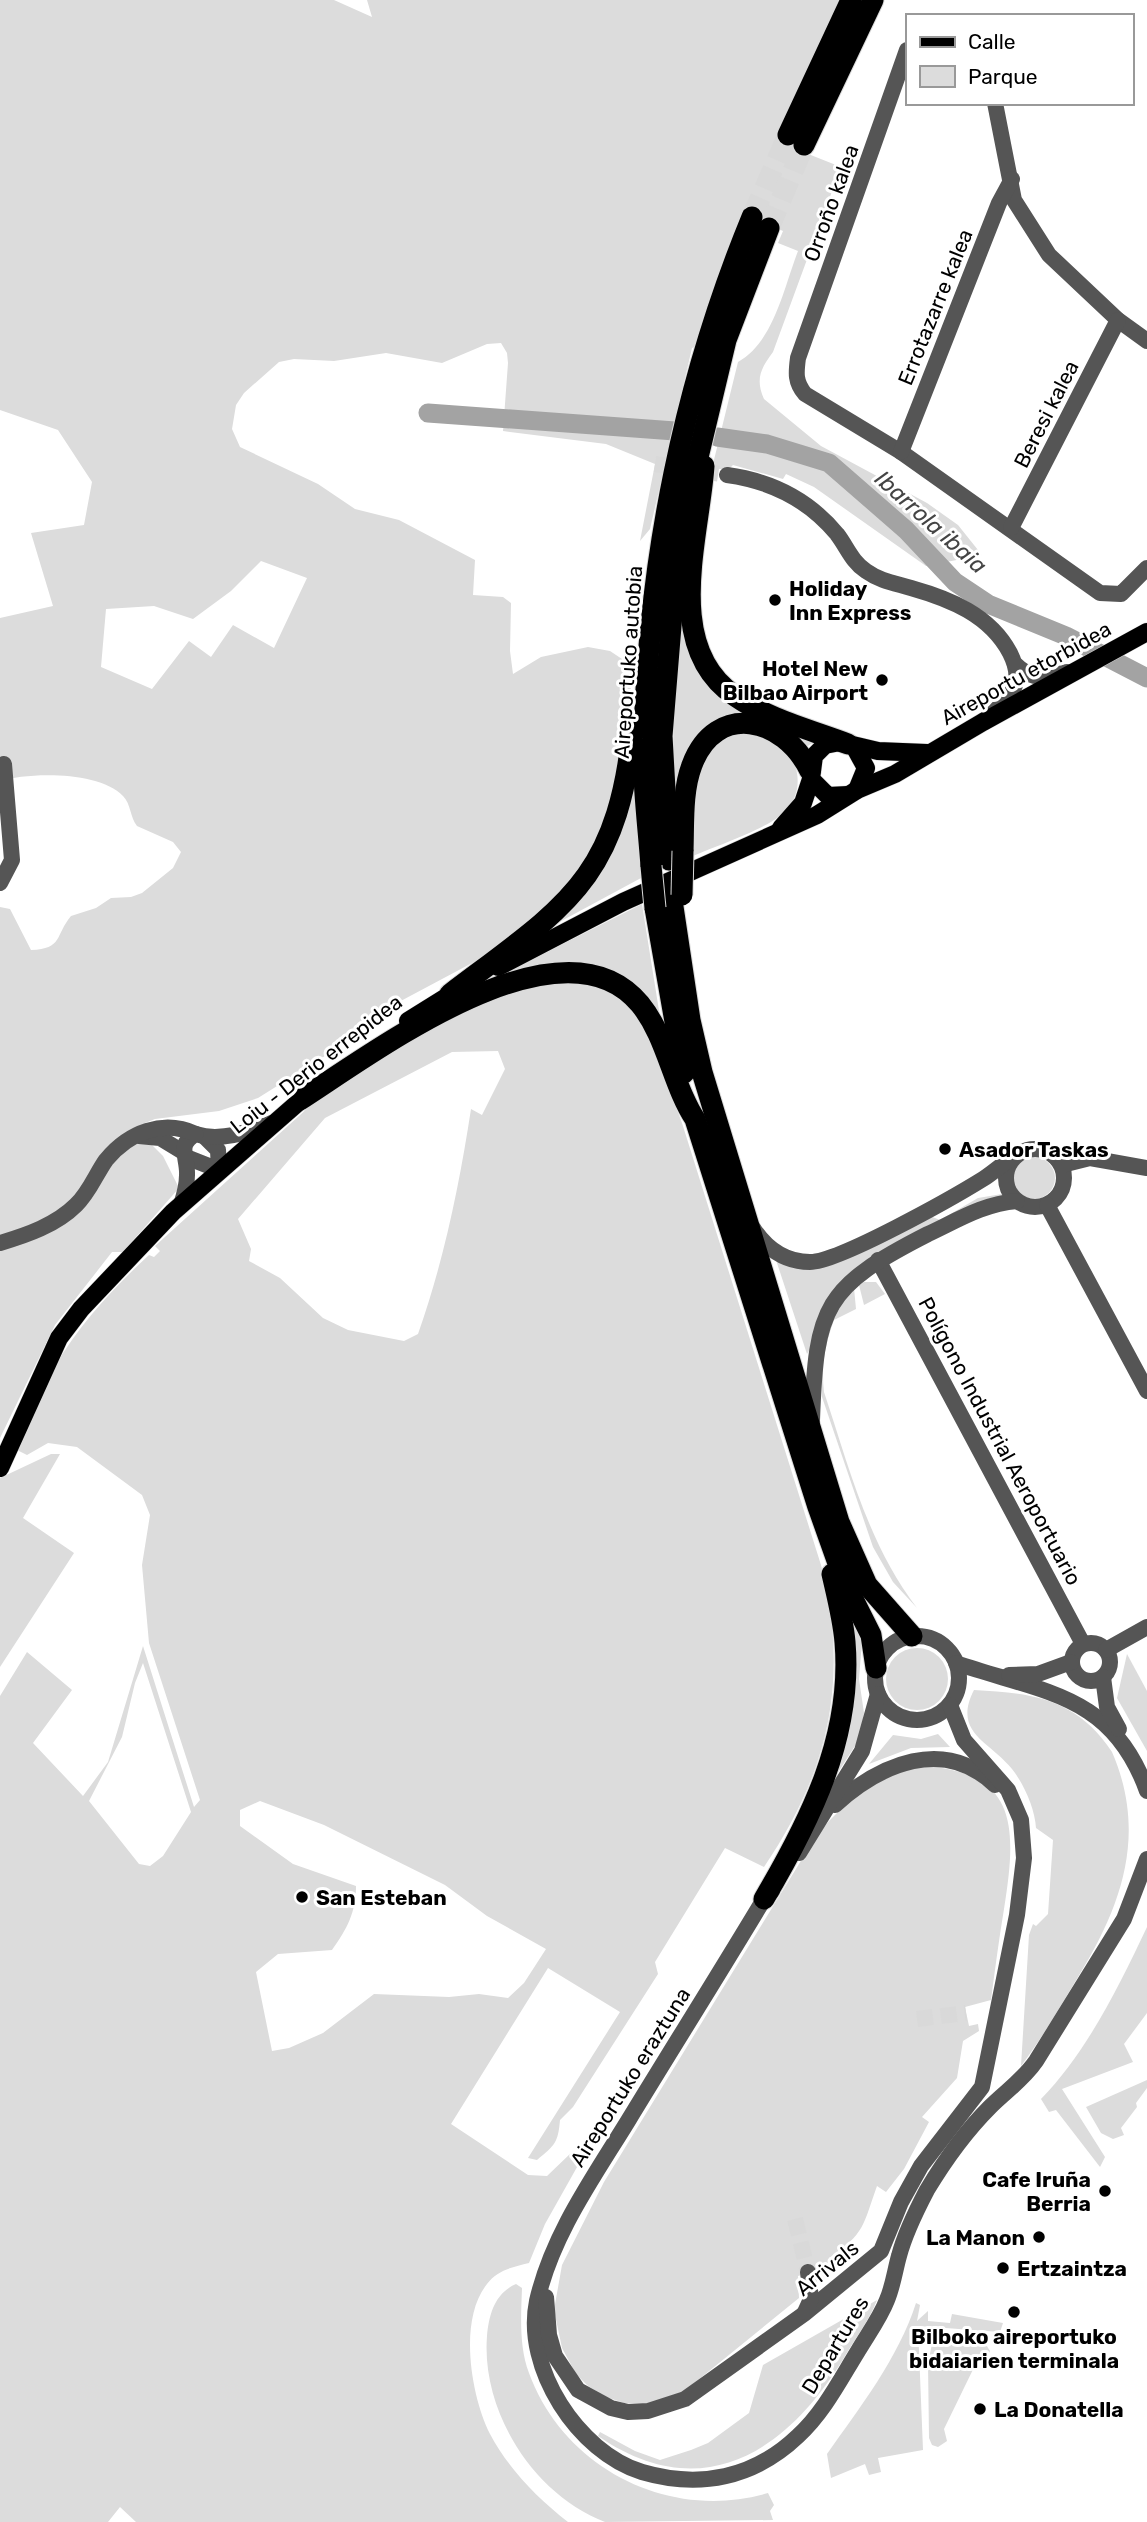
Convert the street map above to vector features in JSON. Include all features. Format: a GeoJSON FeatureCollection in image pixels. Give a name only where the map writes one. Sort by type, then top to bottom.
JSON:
{"type":"FeatureCollection","features":[{"type":"Feature","properties":{"kind":"highway"},"geometry":{"type":"LineString","coordinates":[[851,0],[796,140],[873,0]]}},
{"type":"Feature","properties":{"kind":"highway","name":"Aireportuko autobia"},"geometry":{"type":"LineString","coordinates":[[668,859],[643,741],[654,593],[665,516],[704,356],[760,222],[726,341],[678,541],[662,736],[668,859],[670,901],[672,1019],[704,1116]]}},
{"type":"Feature","properties":{"kind":"highway"},"geometry":{"type":"LineString","coordinates":[[726,341],[704,465],[691,564],[694,639],[720,685],[736,697],[758,709],[852,746]]}},
{"type":"Feature","properties":{"kind":"highway"},"geometry":{"type":"LineString","coordinates":[[450,995],[555,914],[577,892],[605,848],[624,796],[641,628],[650,571],[665,516]]}},
{"type":"Feature","properties":{"kind":"highway"},"geometry":{"type":"LineString","coordinates":[[670,901],[668,859],[691,766],[700,748],[712,736],[740,724],[765,726],[789,740],[803,757],[811,775]]}},
{"type":"Feature","properties":{"kind":"highway","name":"Aireportuko autobia"},"geometry":{"type":"LineString","coordinates":[[670,901],[704,1116]]}},
{"type":"Feature","properties":{"kind":"highway"},"geometry":{"type":"LineString","coordinates":[[300,1100],[417,1028],[502,984],[556,971],[582,972],[607,979],[625,990],[653,1024],[683,1101],[704,1116],[742,1211],[839,1522],[858,1569],[880,1604],[912,1636]]}},
{"type":"Feature","properties":{"kind":"highway"},"geometry":{"type":"LineString","coordinates":[[704,1116],[818,1507],[845,1583],[867,1621],[877,1668]]}},
{"type":"Feature","properties":{"kind":"highway"},"geometry":{"type":"LineString","coordinates":[[764,1899],[821,1788],[842,1710],[846,1644],[818,1507]]}},
{"type":"Feature","properties":{"kind":"main road","name":"Aireportu etorbidea"},"geometry":{"type":"LineString","coordinates":[[854,792],[895,774],[927,753],[1147,632]]}},
{"type":"Feature","properties":{"kind":"main road"},"geometry":{"type":"LineString","coordinates":[[778,831],[803,803],[819,749],[833,742],[927,753]]}},
{"type":"Feature","properties":{"kind":"main road"},"geometry":{"type":"LineString","coordinates":[[811,775],[828,796],[854,792],[866,768],[852,746]]}},
{"type":"Feature","properties":{"kind":"main road","name":"Loiu - Derio errepidea"},"geometry":{"type":"LineString","coordinates":[[0,1468],[59,1339],[81,1308],[181,1205],[300,1100],[358,1056],[450,995],[566,930],[817,815],[854,792]]}},
{"type":"Feature","properties":{"kind":"street","name":"Orroño kalea"},"geometry":{"type":"LineString","coordinates":[[901,452],[805,394],[796,379],[796,370],[906,53]]}},
{"type":"Feature","properties":{"kind":"street"},"geometry":{"type":"LineString","coordinates":[[995,105],[1014,200],[1048,255],[1118,320],[1147,341]]}},
{"type":"Feature","properties":{"kind":"street","name":"Errotazarre kalea"},"geometry":{"type":"LineString","coordinates":[[901,452],[999,203],[1012,179]]}},
{"type":"Feature","properties":{"kind":"street","name":"Beresi kalea"},"geometry":{"type":"LineString","coordinates":[[1011,528],[1118,320]]}},
{"type":"Feature","properties":{"kind":"street"},"geometry":{"type":"LineString","coordinates":[[901,452],[1100,593],[1121,594],[1147,568]]}},
{"type":"Feature","properties":{"kind":"street"},"geometry":{"type":"LineString","coordinates":[[727,475],[773,485],[797,498],[820,515],[863,570],[884,581],[947,599],[978,616],[992,629],[1015,664],[1028,674],[1039,678],[1097,660]]}},
{"type":"Feature","properties":{"kind":"street"},"geometry":{"type":"LineString","coordinates":[[983,722],[1014,692],[1018,679],[1015,664]]}},
{"type":"Feature","properties":{"kind":"street"},"geometry":{"type":"LineString","coordinates":[[0,883],[12,860],[4,764]]}},
{"type":"Feature","properties":{"kind":"street"},"geometry":{"type":"LineString","coordinates":[[181,1205],[187,1175],[184,1144],[201,1135],[245,1132],[274,1122]]}},
{"type":"Feature","properties":{"kind":"street"},"geometry":{"type":"LineString","coordinates":[[0,1243],[31,1233],[78,1204],[106,1160],[137,1136],[158,1126],[182,1127],[201,1135],[218,1150],[219,1170],[184,1155],[160,1138],[137,1136]]}},
{"type":"Feature","properties":{"kind":"street"},"geometry":{"type":"LineString","coordinates":[[742,1211],[762,1241],[778,1254],[812,1263],[847,1252],[983,1179],[1014,1157],[1031,1149],[1049,1152],[1062,1165],[1065,1174],[1061,1192],[1047,1205],[1032,1208],[1017,1201],[1009,1191],[1006,1178],[1014,1157]]}},
{"type":"Feature","properties":{"kind":"street"},"geometry":{"type":"LineString","coordinates":[[1062,1165],[1090,1158],[1147,1168]]}},
{"type":"Feature","properties":{"kind":"street"},"geometry":{"type":"LineString","coordinates":[[812,1430],[816,1354],[826,1318],[846,1285],[878,1259],[984,1206],[1017,1201]]}},
{"type":"Feature","properties":{"kind":"street"},"geometry":{"type":"LineString","coordinates":[[1047,1205],[1147,1391]]}},
{"type":"Feature","properties":{"kind":"street","name":"Polígono Industrial Aeroportuario"},"geometry":{"type":"LineString","coordinates":[[878,1259],[1083,1644]]}},
{"type":"Feature","properties":{"kind":"street"},"geometry":{"type":"LineString","coordinates":[[1106,1650],[1147,1627]]}},
{"type":"Feature","properties":{"kind":"street"},"geometry":{"type":"LineString","coordinates":[[822,1818],[862,1751],[878,1694],[877,1668],[880,1659],[893,1644],[912,1636],[923,1636],[943,1645],[956,1662],[960,1677],[957,1692],[950,1705],[933,1718],[911,1720],[891,1712],[878,1694]]}},
{"type":"Feature","properties":{"kind":"street"},"geometry":{"type":"LineString","coordinates":[[1104,1677],[1097,1681],[1083,1680],[1073,1670],[1071,1662],[1077,1649],[1083,1644],[1095,1643],[1106,1650],[1110,1664],[1104,1677],[1107,1707],[1133,1756],[1147,1791]]}},
{"type":"Feature","properties":{"kind":"street"},"geometry":{"type":"LineString","coordinates":[[956,1662],[1076,1701],[1100,1718],[1133,1756]]}},
{"type":"Feature","properties":{"kind":"street"},"geometry":{"type":"LineString","coordinates":[[987,1674],[1038,1674],[1071,1662]]}},
{"type":"Feature","properties":{"kind":"street"},"geometry":{"type":"LineString","coordinates":[[950,1705],[964,1741],[998,1777],[1016,1807]]}},
{"type":"Feature","properties":{"kind":"street"},"geometry":{"type":"LineString","coordinates":[[822,1818],[869,1777],[886,1768],[922,1759],[949,1760],[980,1772],[1016,1807]]}},
{"type":"Feature","properties":{"kind":"street","name":"Arrivals"},"geometry":{"type":"LineString","coordinates":[[544,2283],[549,2335],[565,2374],[578,2390],[593,2400],[628,2412],[665,2408],[685,2399],[804,2314],[881,2251],[901,2202],[921,2166],[950,2125],[979,2092],[1003,1995],[1017,1914],[1024,1838],[1016,1807]]}},
{"type":"Feature","properties":{"kind":"street","name":"Aireportuko eraztuna"},"geometry":{"type":"LineString","coordinates":[[544,2283],[555,2248],[586,2188],[764,1899],[782,1878],[822,1818]]}},
{"type":"Feature","properties":{"kind":"street","name":"Departures"},"geometry":{"type":"LineString","coordinates":[[544,2283],[537,2302],[537,2331],[551,2387],[571,2419],[612,2457],[639,2471],[671,2479],[715,2480],[737,2475],[776,2454],[803,2431],[834,2390],[887,2301],[913,2217],[944,2162],[983,2115],[1027,2075],[1036,2062],[1124,1919],[1147,1859]]}},
{"type":"Feature","properties":{"kind":"street"},"geometry":{"type":"LineString","coordinates":[[804,2314],[811,2299],[808,2272]]}},
{"type":"Feature","properties":{"kind":"green space"},"geometry":{"type":"Polygon","coordinates":[[[0,0],[334,0],[372,17],[367,0],[842,0],[778,142],[841,167],[773,352],[763,369],[761,392],[764,399],[821,446],[927,503],[958,525],[982,555],[926,566],[814,487],[786,474],[783,479],[733,465],[728,470],[712,468],[738,362],[761,341],[769,328],[798,251],[778,243],[783,231],[745,215],[699,345],[692,348],[650,529],[640,541],[655,464],[606,444],[503,431],[508,363],[507,353],[501,343],[487,344],[442,363],[386,353],[334,361],[294,359],[279,362],[244,393],[236,405],[232,429],[240,447],[318,484],[355,509],[399,520],[475,560],[473,595],[503,597],[511,603],[510,651],[513,674],[541,657],[588,647],[610,651],[634,667],[618,773],[603,828],[581,872],[504,946],[397,1003],[368,1029],[258,1098],[219,1111],[155,1119],[145,1123],[143,1128],[147,1140],[163,1156],[179,1188],[123,1252],[112,1252],[55,1325],[0,1438],[0,907],[10,909],[31,950],[48,947],[57,940],[71,916],[96,908],[111,898],[131,897],[142,893],[173,868],[181,852],[173,842],[137,826],[123,796],[98,782],[46,775],[0,781],[0,618],[53,606],[31,533],[84,525],[92,482],[58,430],[0,410],[0,0]],[[261,561],[231,591],[193,619],[154,606],[106,609],[101,667],[152,689],[189,641],[211,657],[233,625],[274,648],[307,578],[261,561]]]}},
{"type":"Feature","properties":{"kind":"green space"},"geometry":{"type":"Polygon","coordinates":[[[685,581],[700,667],[818,739],[805,748],[719,723],[676,835],[674,708],[685,581]]]}},
{"type":"Feature","properties":{"kind":"green space"},"geometry":{"type":"Polygon","coordinates":[[[742,732],[766,735],[782,745],[795,764],[795,796],[790,806],[773,821],[693,856],[694,796],[700,764],[718,743],[742,732]]]}},
{"type":"Feature","properties":{"kind":"green space"},"geometry":{"type":"Polygon","coordinates":[[[636,748],[641,878],[539,933],[601,874],[616,843],[636,748]]]}},
{"type":"Feature","properties":{"kind":"green space"},"geometry":{"type":"Polygon","coordinates":[[[642,904],[660,1017],[591,966],[556,963],[477,987],[642,904]]]}},
{"type":"Feature","properties":{"kind":"green space"},"geometry":{"type":"Polygon","coordinates":[[[586,978],[633,1006],[647,1029],[682,1123],[821,1565],[830,1607],[833,1647],[833,1685],[828,1723],[804,1795],[786,1831],[764,1867],[725,1848],[655,1962],[658,1974],[573,2107],[560,2120],[557,2139],[552,2147],[537,2160],[528,2158],[620,2012],[548,1968],[451,2124],[528,2175],[547,2176],[572,2152],[581,2160],[545,2224],[529,2263],[500,2272],[487,2284],[478,2299],[470,2337],[477,2400],[490,2434],[505,2459],[524,2482],[568,2522],[136,2522],[120,2507],[108,2522],[0,2522],[0,1696],[27,1652],[72,1690],[33,1743],[83,1796],[108,1762],[143,1646],[194,1807],[200,1800],[149,1643],[142,1565],[150,1515],[142,1495],[77,1447],[48,1443],[27,1455],[17,1450],[44,1386],[65,1351],[86,1321],[123,1280],[149,1255],[154,1257],[160,1251],[155,1246],[310,1106],[364,1067],[471,1007],[528,981],[586,978]],[[498,1051],[452,1052],[325,1118],[238,1219],[251,1249],[249,1261],[280,1278],[323,1318],[348,1330],[404,1341],[418,1334],[450,1223],[471,1109],[482,1115],[505,1069],[498,1051]],[[143,1663],[135,1683],[122,1737],[89,1801],[139,1864],[150,1866],[163,1856],[191,1812],[143,1663]],[[260,1801],[240,1810],[240,1826],[293,1864],[356,1886],[350,1920],[332,1950],[278,1954],[256,1972],[272,2051],[289,2048],[323,2033],[374,1994],[449,1997],[479,1994],[508,1998],[524,1983],[546,1949],[487,1916],[445,1885],[324,1825],[260,1801]]]}},
{"type":"Feature","properties":{"kind":"green space"},"geometry":{"type":"Polygon","coordinates":[[[1034,1157],[1049,1163],[1055,1178],[1049,1193],[1034,1199],[1019,1193],[1013,1178],[1019,1163],[1034,1157]]]}},
{"type":"Feature","properties":{"kind":"green space"},"geometry":{"type":"Polygon","coordinates":[[[1002,1194],[1003,1199],[866,1262],[807,1354],[776,1260],[789,1265],[925,1214],[940,1220],[978,1198],[1002,1194]]]}},
{"type":"Feature","properties":{"kind":"green space"},"geometry":{"type":"Polygon","coordinates":[[[876,1282],[885,1294],[864,1305],[859,1285],[876,1282]]]}},
{"type":"Feature","properties":{"kind":"green space"},"geometry":{"type":"Polygon","coordinates":[[[854,1288],[856,1309],[834,1320],[828,1338],[823,1364],[824,1392],[851,1476],[873,1531],[885,1558],[917,1608],[893,1582],[873,1547],[822,1397],[821,1358],[826,1334],[839,1304],[854,1288]]]}},
{"type":"Feature","properties":{"kind":"green space"},"geometry":{"type":"Polygon","coordinates":[[[51,1454],[60,1454],[23,1518],[74,1553],[0,1667],[0,1478],[51,1454]]]}},
{"type":"Feature","properties":{"kind":"green space"},"geometry":{"type":"Polygon","coordinates":[[[853,1617],[862,1641],[859,1679],[864,1713],[860,1738],[837,1774],[847,1735],[852,1696],[853,1617]]]}},
{"type":"Feature","properties":{"kind":"green space"},"geometry":{"type":"Polygon","coordinates":[[[917,1648],[939,1657],[948,1679],[939,1701],[917,1710],[895,1701],[886,1679],[895,1657],[917,1648]]]}},
{"type":"Feature","properties":{"kind":"green space"},"geometry":{"type":"Polygon","coordinates":[[[1127,1654],[1147,1691],[1147,1751],[1117,1698],[1127,1654]]]}},
{"type":"Feature","properties":{"kind":"green space"},"geometry":{"type":"Polygon","coordinates":[[[974,1690],[1034,1697],[1052,1702],[1084,1720],[1112,1752],[1128,1811],[1125,1868],[1107,1922],[1094,1950],[1021,2066],[1029,1935],[1033,1924],[1036,1926],[1048,1914],[1053,1840],[1036,1828],[1025,1789],[1016,1775],[971,1727],[968,1705],[974,1690]]]}},
{"type":"Feature","properties":{"kind":"green space"},"geometry":{"type":"Polygon","coordinates":[[[938,1734],[950,1747],[911,1748],[869,1764],[893,1735],[921,1739],[938,1734]]]}},
{"type":"Feature","properties":{"kind":"green space"},"geometry":{"type":"Polygon","coordinates":[[[917,1766],[951,1770],[975,1778],[993,1791],[1004,1808],[1009,1829],[1008,1879],[991,2000],[965,2007],[969,2026],[978,2024],[979,2031],[963,2041],[957,2078],[922,2117],[929,2122],[904,2169],[886,2192],[877,2186],[861,2228],[850,2242],[829,2258],[827,2277],[821,2281],[818,2270],[798,2276],[799,2298],[682,2393],[648,2404],[624,2403],[606,2397],[588,2386],[576,2374],[562,2348],[554,2310],[562,2265],[604,2182],[810,1846],[828,1822],[850,1800],[885,1776],[917,1766]]]}},
{"type":"Feature","properties":{"kind":"green space"},"geometry":{"type":"Polygon","coordinates":[[[1147,1927],[1147,2013],[1124,2044],[1133,2062],[1062,2089],[1105,2157],[1100,2167],[1056,2110],[1049,2112],[1041,2099],[1058,2081],[1087,2039],[1113,1995],[1147,1927]]]}},
{"type":"Feature","properties":{"kind":"green space"},"geometry":{"type":"Polygon","coordinates":[[[1147,2080],[1147,2088],[1136,2103],[1137,2107],[1121,2128],[1124,2135],[1113,2139],[1101,2133],[1086,2107],[1147,2080]]]}},
{"type":"Feature","properties":{"kind":"green space"},"geometry":{"type":"Polygon","coordinates":[[[516,2284],[522,2288],[522,2342],[529,2373],[545,2407],[567,2436],[594,2461],[625,2480],[659,2493],[694,2500],[731,2500],[768,2493],[774,2505],[770,2511],[773,2520],[605,2522],[579,2509],[556,2492],[535,2471],[517,2447],[503,2421],[487,2365],[487,2336],[494,2305],[503,2293],[516,2284]]]}},
{"type":"Feature","properties":{"kind":"green space"},"geometry":{"type":"Polygon","coordinates":[[[877,2300],[871,2314],[822,2390],[797,2419],[769,2442],[740,2459],[707,2467],[673,2467],[636,2457],[598,2436],[600,2432],[635,2451],[660,2460],[708,2443],[749,2413],[763,2365],[877,2300]]]}},
{"type":"Feature","properties":{"kind":"green space"},"geometry":{"type":"Polygon","coordinates":[[[916,2303],[920,2305],[917,2321],[928,2311],[928,2321],[950,2323],[952,2314],[1003,2323],[1000,2332],[918,2326],[923,2450],[878,2458],[881,2472],[869,2475],[865,2464],[831,2478],[827,2454],[889,2363],[916,2303]]]}},
{"type":"Feature","properties":{"kind":"green space"},"geometry":{"type":"Polygon","coordinates":[[[942,2338],[985,2343],[990,2351],[988,2356],[982,2351],[944,2429],[947,2441],[938,2447],[932,2445],[929,2438],[928,2363],[932,2344],[942,2338]]]}},
{"type":"Feature","properties":{"kind":"waterway","name":"Ibarrola ibaia"},"geometry":{"type":"LineString","coordinates":[[428,413],[675,431]]}},
{"type":"Feature","properties":{"kind":"waterway","name":"Ibarrola ibaia"},"geometry":{"type":"LineString","coordinates":[[717,437],[767,444],[829,463],[906,530],[955,582],[988,604],[1066,636],[1147,678]]}},
{"type":"Feature","properties":{"kind":"tunnel"},"geometry":{"type":"LineString","coordinates":[[752,217],[788,135]]}},
{"type":"Feature","properties":{"kind":"tunnel"},"geometry":{"type":"LineString","coordinates":[[769,228],[804,145]]}},
{"type":"Feature","properties":{"kind":"tunnel"},"geometry":{"type":"LineString","coordinates":[[655,464],[727,475]]}},
{"type":"Feature","properties":{"kind":"tunnel"},"geometry":{"type":"LineString","coordinates":[[917,2019],[966,2013]]}},
{"type":"Feature","properties":{"kind":"tunnel"},"geometry":{"type":"LineString","coordinates":[[795,2219],[808,2272]]}},
{"type":"Feature","properties":{"kind":"place","name":"Holiday Inn Express"},"geometry":{"type":"Point","coordinates":[775,600]}},
{"type":"Feature","properties":{"kind":"place","name":"Hotel New Bilbao Airport"},"geometry":{"type":"Point","coordinates":[882,680]}},
{"type":"Feature","properties":{"kind":"place","name":"Asador Taskas"},"geometry":{"type":"Point","coordinates":[945,1149]}},
{"type":"Feature","properties":{"kind":"place","name":"San Esteban"},"geometry":{"type":"Point","coordinates":[302,1897]}},
{"type":"Feature","properties":{"kind":"place","name":"Cafe Iruña Berria"},"geometry":{"type":"Point","coordinates":[1105,2191]}},
{"type":"Feature","properties":{"kind":"place","name":"La Manon"},"geometry":{"type":"Point","coordinates":[1039,2237]}},
{"type":"Feature","properties":{"kind":"place","name":"Ertzaintza"},"geometry":{"type":"Point","coordinates":[1003,2268]}},
{"type":"Feature","properties":{"kind":"place","name":"Bilboko aireportuko bidaiarien terminala"},"geometry":{"type":"Point","coordinates":[1014,2312]}},
{"type":"Feature","properties":{"kind":"place","name":"La Donatella"},"geometry":{"type":"Point","coordinates":[980,2409]}}]}
